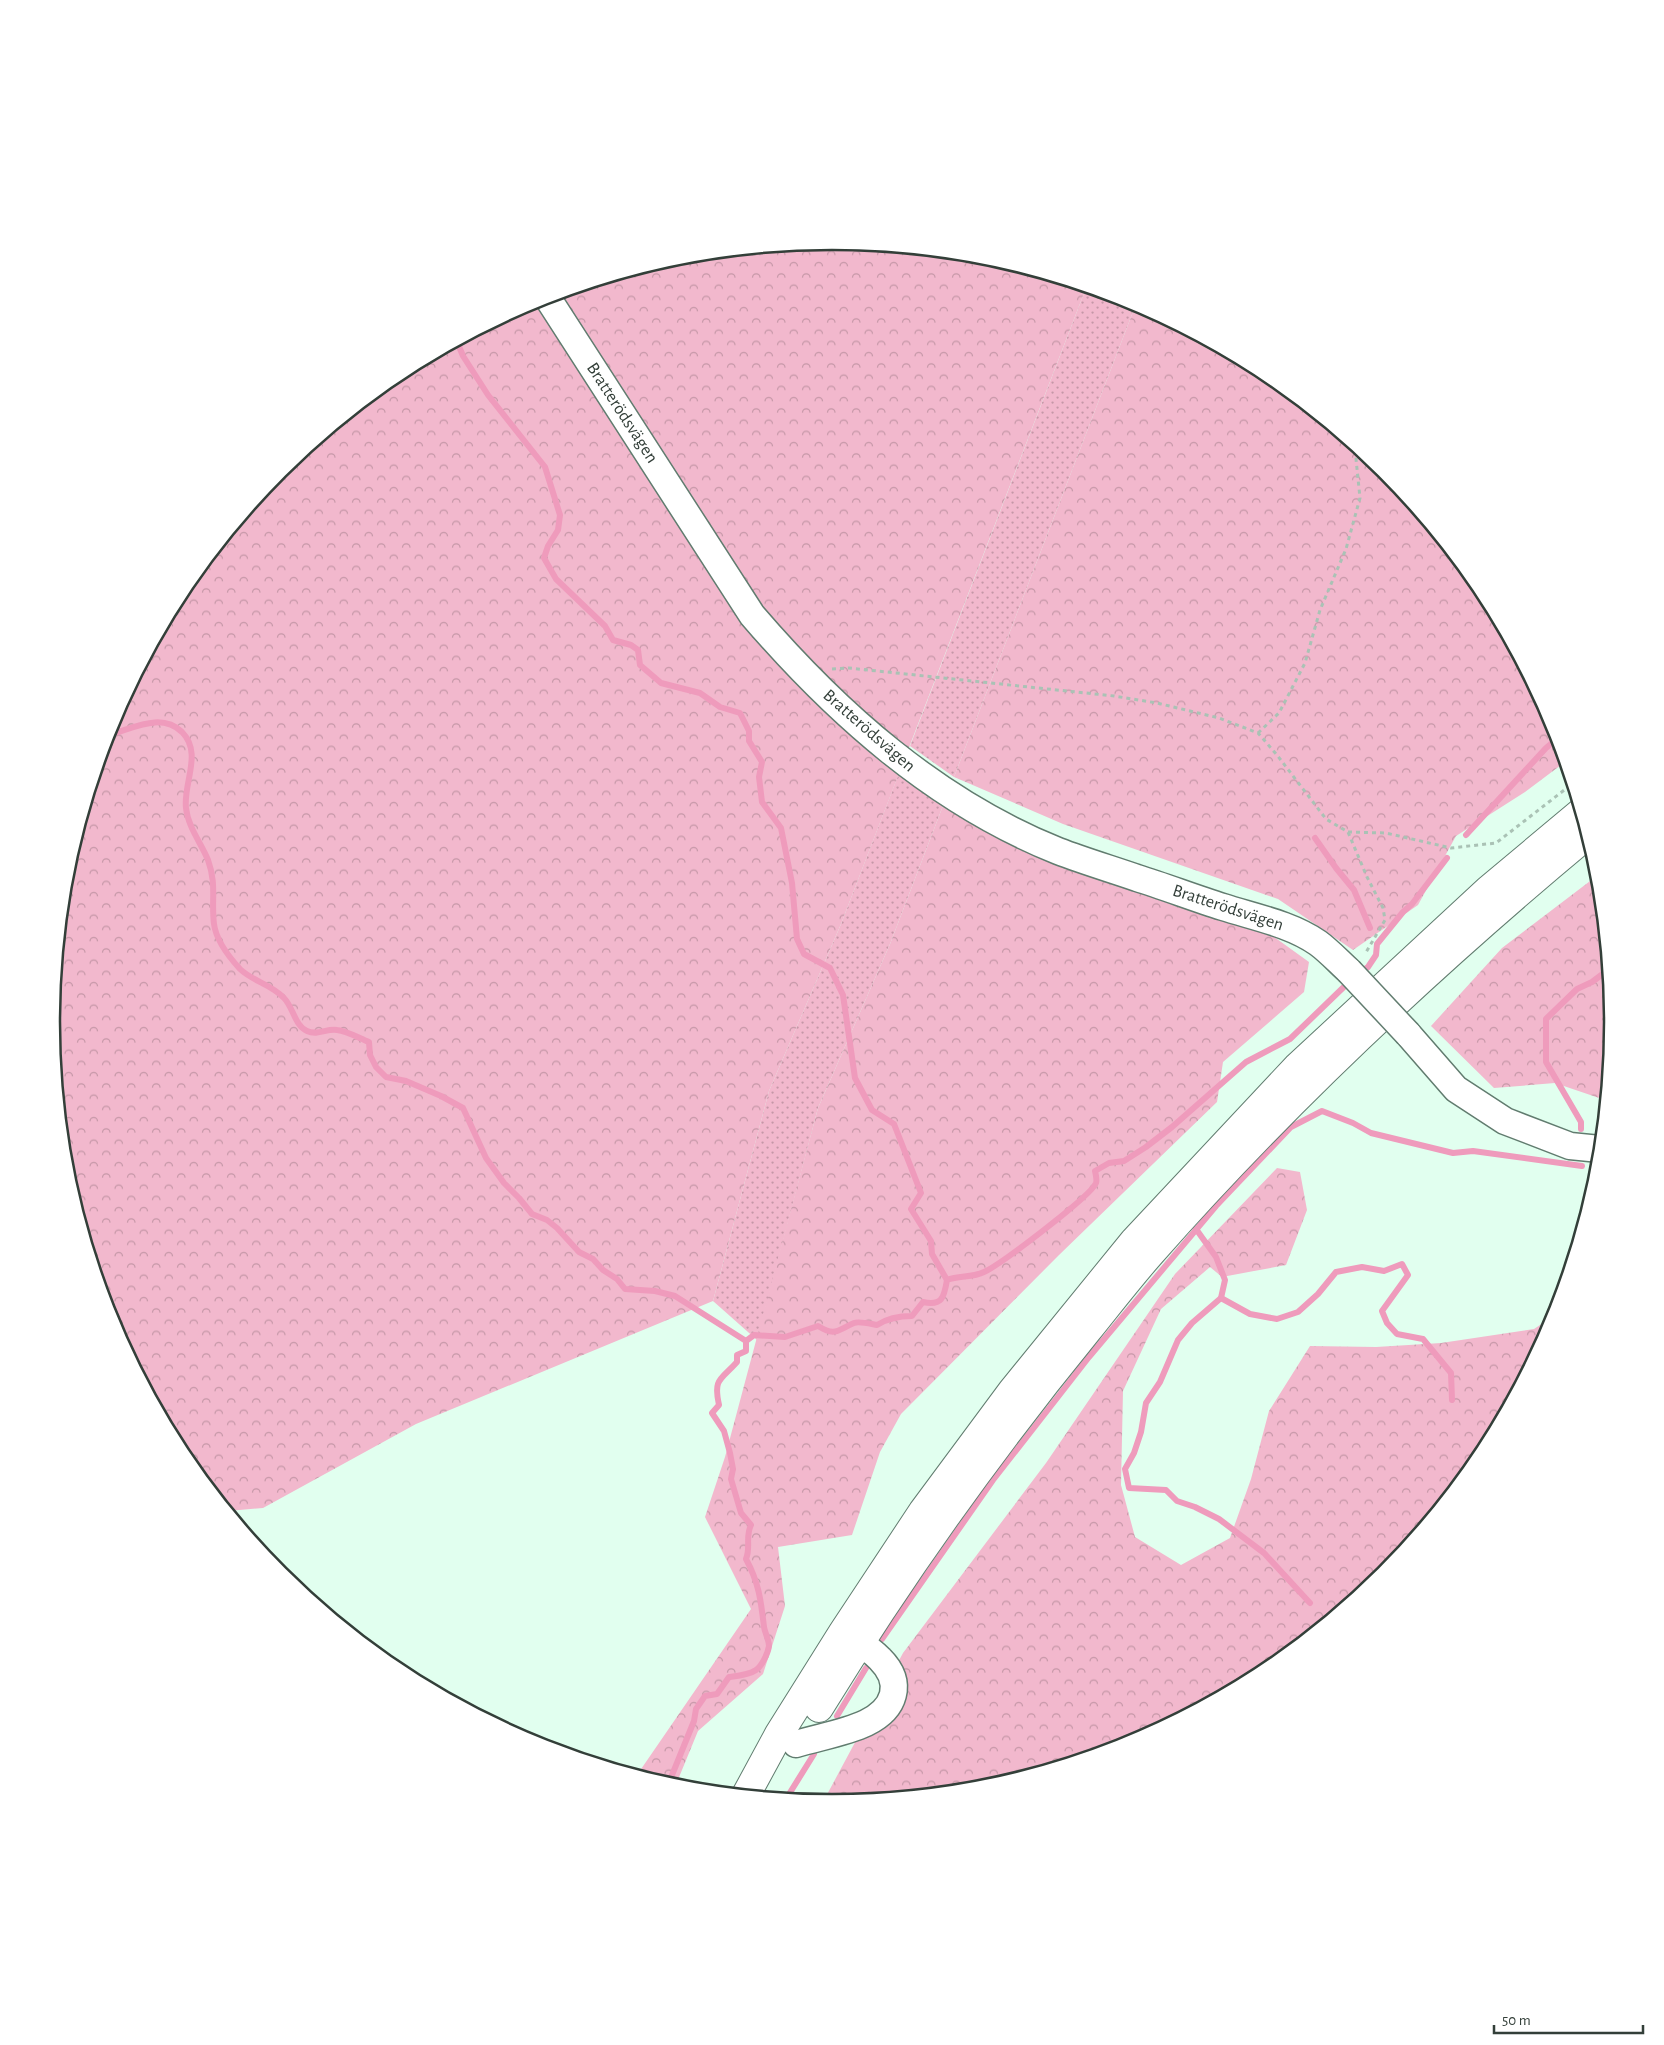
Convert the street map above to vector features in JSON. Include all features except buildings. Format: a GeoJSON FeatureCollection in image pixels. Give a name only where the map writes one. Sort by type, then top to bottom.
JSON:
{"type":"FeatureCollection","features":[{"type":"Feature","properties":{"kind":"main road"},"geometry":{"type":"LineString","coordinates":[[768,1792],[796,1744],[851,1637],[923,1511],[1000,1407],[1134,1241],[1297,1067],[1488,890],[1576,816]]}},
{"type":"Feature","properties":{"kind":"main road"},"geometry":{"type":"LineString","coordinates":[[749,1790],[779,1734],[851,1637],[1028,1404],[1150,1253],[1312,1081],[1500,907],[1582,839]]}},
{"type":"Feature","properties":{"kind":"street","name":"Bratterödsvägen"},"geometry":{"type":"LineString","coordinates":[[550,304],[752,615],[784,652],[837,705],[915,772],[1000,826],[1059,851],[1221,907],[1278,924],[1318,943],[1349,971],[1456,1088],[1505,1121],[1570,1146],[1593,1148]]}},
{"type":"Feature","properties":{"kind":"street"},"geometry":{"type":"LineString","coordinates":[[796,1744],[866,1723],[890,1706],[894,1681],[887,1667],[880,1658],[851,1637]]}},
{"type":"Feature","properties":{"kind":"path"},"geometry":{"type":"LineString","coordinates":[[1258,733],[1279,713],[1305,663],[1320,610],[1346,549],[1360,498],[1357,457]]}},
{"type":"Feature","properties":{"kind":"path"},"geometry":{"type":"LineString","coordinates":[[811,677],[825,669],[849,668],[1114,696],[1219,718],[1258,733],[1278,755],[1326,819],[1348,832],[1386,834],[1451,848],[1496,843],[1567,788]]}},
{"type":"Feature","properties":{"kind":"path"},"geometry":{"type":"LineString","coordinates":[[1348,832],[1367,878],[1383,908],[1385,920],[1366,953],[1349,971]]}},
{"type":"Feature","properties":{"kind":"green space"},"geometry":{"type":"Polygon","coordinates":[[[832,250],[933,257],[983,265],[1084,293],[841,924],[769,1091],[713,1301],[416,1424],[263,1508],[235,1510],[190,1451],[163,1408],[140,1364],[119,1318],[101,1271],[86,1222],[75,1173],[62,1073],[60,1022],[62,972],[75,872],[86,823],[101,774],[119,727],[163,636],[190,594],[252,513],[323,442],[362,410],[446,354],[491,330],[537,309],[584,291],[681,265],[731,257],[832,250]]]}},
{"type":"Feature","properties":{"kind":"green space"},"geometry":{"type":"Polygon","coordinates":[[[1084,293],[1133,312],[954,777],[910,746],[1084,293]]]}},
{"type":"Feature","properties":{"kind":"green space"},"geometry":{"type":"Polygon","coordinates":[[[1133,312],[1218,354],[1302,410],[1341,442],[1412,513],[1474,594],[1501,636],[1545,727],[1560,766],[1525,792],[1456,836],[1418,905],[1353,950],[1278,899],[1063,824],[954,777],[1133,312]]]}},
{"type":"Feature","properties":{"kind":"green space"},"geometry":{"type":"Polygon","coordinates":[[[899,773],[944,803],[890,944],[818,1108],[757,1340],[713,1301],[769,1091],[841,924],[899,773]]]}},
{"type":"Feature","properties":{"kind":"green space"},"geometry":{"type":"Polygon","coordinates":[[[944,803],[1270,934],[1309,962],[1304,992],[1223,1062],[1217,1102],[1059,1255],[901,1414],[880,1452],[852,1535],[778,1547],[785,1606],[763,1674],[698,1731],[678,1779],[640,1770],[751,1609],[705,1517],[725,1457],[818,1108],[890,944],[944,803]]]}},
{"type":"Feature","properties":{"kind":"green space"},"geometry":{"type":"Polygon","coordinates":[[[1590,881],[1602,972],[1604,1022],[1599,1098],[1555,1083],[1494,1088],[1431,1026],[1502,948],[1590,881]]]}},
{"type":"Feature","properties":{"kind":"green space"},"geometry":{"type":"Polygon","coordinates":[[[1277,1168],[1300,1172],[1307,1210],[1286,1265],[1222,1277],[1210,1267],[1161,1309],[1123,1391],[1121,1485],[1135,1537],[1181,1565],[1230,1538],[1251,1479],[1269,1411],[1310,1346],[1376,1347],[1441,1343],[1534,1329],[1543,1323],[1501,1409],[1474,1451],[1412,1532],[1341,1603],[1302,1635],[1261,1664],[1218,1691],[1173,1715],[1127,1736],[1080,1754],[983,1780],[933,1788],[882,1793],[827,1794],[903,1653],[1046,1463],[1175,1274],[1277,1168]]]}},
{"type":"Feature","properties":{"kind":"waterway"},"geometry":{"type":"LineString","coordinates":[[459,347],[488,395],[545,467],[560,515],[558,530],[548,546],[544,558],[556,579],[605,626],[613,640],[631,645],[638,650],[640,665],[661,683],[700,693],[720,707],[740,713],[749,731],[749,741],[762,762],[759,777],[762,802],[781,828],[792,883],[797,939],[804,954],[830,968],[843,995],[855,1078],[872,1110],[894,1124],[921,1193],[911,1209],[931,1241],[932,1254],[947,1280]]}},
{"type":"Feature","properties":{"kind":"waterway"},"geometry":{"type":"LineString","coordinates":[[117,732],[155,722],[164,723],[182,732],[188,740],[192,759],[186,798],[187,815],[211,869],[213,915],[217,936],[240,969],[250,977],[279,993],[290,1006],[303,1029],[315,1033],[333,1030],[341,1031],[369,1042],[370,1055],[376,1067],[386,1077],[406,1081],[463,1108],[486,1158],[504,1183],[532,1214],[547,1220],[557,1228],[579,1252],[593,1259],[603,1270],[617,1279],[625,1289],[655,1291],[675,1296],[746,1341]]}},
{"type":"Feature","properties":{"kind":"waterway"},"geometry":{"type":"LineString","coordinates":[[1466,835],[1551,744]]}},
{"type":"Feature","properties":{"kind":"waterway"},"geometry":{"type":"LineString","coordinates":[[1315,838],[1354,890],[1370,928]]}},
{"type":"Feature","properties":{"kind":"waterway"},"geometry":{"type":"LineString","coordinates":[[1360,973],[1368,967],[1376,955],[1377,944],[1403,912],[1412,904],[1447,858]]}},
{"type":"Feature","properties":{"kind":"waterway"},"geometry":{"type":"LineString","coordinates":[[1581,1129],[1581,1122],[1546,1062],[1546,1019],[1577,989],[1602,974]]}},
{"type":"Feature","properties":{"kind":"waterway"},"geometry":{"type":"LineString","coordinates":[[671,1778],[694,1721],[696,1709],[705,1696],[717,1694],[729,1677],[756,1670],[764,1659],[769,1646],[759,1592],[746,1559],[748,1534],[751,1525],[741,1513],[731,1479],[733,1469],[724,1431],[712,1413],[719,1405],[717,1396],[718,1384],[737,1362],[737,1355],[746,1351],[746,1341],[754,1335],[785,1337],[818,1326],[833,1332],[856,1322],[877,1325],[894,1318],[912,1316],[923,1302],[938,1302],[945,1292],[947,1280],[984,1272],[1025,1244],[1063,1215],[1090,1190],[1096,1183],[1095,1171],[1109,1163],[1124,1161],[1146,1147],[1172,1127],[1246,1062],[1290,1039],[1350,981]]}},
{"type":"Feature","properties":{"kind":"waterway"},"geometry":{"type":"LineString","coordinates":[[882,1639],[993,1480],[1089,1357],[1216,1206],[1291,1127],[1322,1111],[1353,1123],[1371,1133],[1453,1153],[1473,1151],[1582,1166]]}},
{"type":"Feature","properties":{"kind":"waterway"},"geometry":{"type":"LineString","coordinates":[[1196,1229],[1216,1257],[1225,1280],[1221,1298],[1192,1323],[1178,1340],[1160,1382],[1146,1403],[1141,1432],[1134,1453],[1125,1469],[1129,1488],[1166,1490],[1177,1501],[1195,1507],[1219,1519],[1264,1553],[1310,1603]]}},
{"type":"Feature","properties":{"kind":"waterway"},"geometry":{"type":"LineString","coordinates":[[1221,1298],[1250,1314],[1277,1319],[1298,1312],[1318,1294],[1336,1272],[1362,1267],[1384,1271],[1402,1264],[1408,1275],[1382,1311],[1387,1323],[1397,1334],[1423,1339],[1451,1373],[1452,1400]]}},
{"type":"Feature","properties":{"kind":"waterway"},"geometry":{"type":"LineString","coordinates":[[837,1716],[866,1668]]}},
{"type":"Feature","properties":{"kind":"waterway"},"geometry":{"type":"LineString","coordinates":[[790,1793],[814,1754]]}}]}
